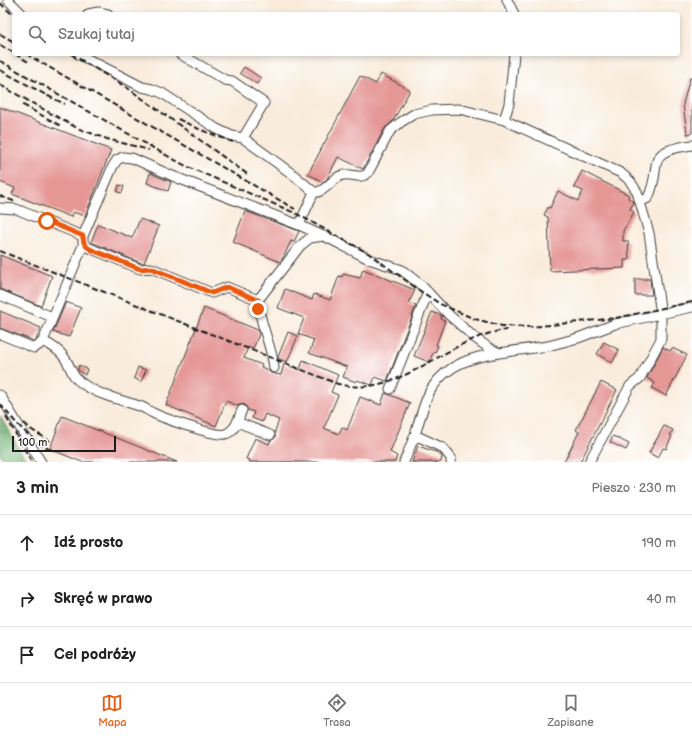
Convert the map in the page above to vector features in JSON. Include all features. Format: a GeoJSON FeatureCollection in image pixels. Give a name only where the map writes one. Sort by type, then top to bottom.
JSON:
{"type":"FeatureCollection","features":[{"type":"Feature","properties":{"kind":"lane"},"geometry":{"type":"LineString","coordinates":[[8,0],[20,12]]}},
{"type":"Feature","properties":{"kind":"lane"},"geometry":{"type":"LineString","coordinates":[[507,0],[513,12]]}},
{"type":"Feature","properties":{"kind":"lane"},"geometry":{"type":"LineString","coordinates":[[82,56],[142,87],[152,89],[162,94],[216,129],[232,136],[243,138],[295,176],[314,192],[322,190],[340,176],[347,174],[358,177],[364,176],[368,173],[390,132],[401,122],[414,114],[432,110],[459,109],[504,120],[621,173],[630,181],[637,192],[649,233],[661,314],[661,339],[640,378],[630,386],[589,462]]}},
{"type":"Feature","properties":{"kind":"lane"},"geometry":{"type":"LineString","coordinates":[[183,56],[225,80],[232,81],[264,103],[243,138]]}},
{"type":"Feature","properties":{"kind":"lane"},"geometry":{"type":"LineString","coordinates":[[504,120],[509,104],[514,56]]}},
{"type":"Feature","properties":{"kind":"lane"},"geometry":{"type":"LineString","coordinates":[[640,202],[648,198],[652,190],[656,163],[660,154],[668,149],[692,145]]}},
{"type":"Feature","properties":{"kind":"lane"},"geometry":{"type":"LineString","coordinates":[[0,334],[34,348],[43,341],[113,166],[117,160],[124,157],[132,158],[182,180],[299,225],[369,259],[402,270],[428,292],[461,325],[489,348],[499,353]]}},
{"type":"Feature","properties":{"kind":"lane"},"geometry":{"type":"LineString","coordinates":[[299,225],[314,192]]}},
{"type":"Feature","properties":{"kind":"lane"},"geometry":{"type":"LineString","coordinates":[[0,208],[16,209],[84,240],[87,247],[92,250],[140,269],[151,268],[212,293],[227,287],[258,300]]}},
{"type":"Feature","properties":{"kind":"lane"},"geometry":{"type":"LineString","coordinates":[[274,368],[273,358],[258,309],[258,300],[300,246],[310,238],[324,236]]}},
{"type":"Feature","properties":{"kind":"lane"},"geometry":{"type":"LineString","coordinates":[[390,389],[428,292]]}},
{"type":"Feature","properties":{"kind":"lane"},"geometry":{"type":"LineString","coordinates":[[0,294],[52,317]]}},
{"type":"Feature","properties":{"kind":"lane"},"geometry":{"type":"LineString","coordinates":[[404,462],[431,389],[441,375],[455,366],[467,360],[481,356],[544,346],[570,340],[615,324],[692,307]]}},
{"type":"Feature","properties":{"kind":"lane"},"geometry":{"type":"LineString","coordinates":[[43,341],[57,350],[64,357],[76,379],[93,390],[154,413],[209,432],[224,434],[233,430],[242,410]]}},
{"type":"Feature","properties":{"kind":"lane"},"geometry":{"type":"LineString","coordinates":[[0,394],[41,462]]}},
{"type":"Feature","properties":{"kind":"lane"},"geometry":{"type":"LineString","coordinates":[[237,422],[270,435]]}},
{"type":"Feature","properties":{"kind":"lane"},"geometry":{"type":"LineString","coordinates":[[415,435],[442,448],[452,458],[451,462]]}},
{"type":"Feature","properties":{"kind":"green space"},"geometry":{"type":"Polygon","coordinates":[[[0,416],[27,462],[5,462],[0,454],[0,416]]]}},
{"type":"Feature","properties":{"kind":"building"},"geometry":{"type":"Polygon","coordinates":[[[244,67],[261,78],[257,84],[240,73],[244,67]]]}},
{"type":"Feature","properties":{"kind":"building"},"geometry":{"type":"Polygon","coordinates":[[[381,74],[410,90],[393,121],[385,128],[363,169],[338,157],[327,179],[323,182],[308,174],[360,76],[376,84],[381,74]]]}},
{"type":"Feature","properties":{"kind":"building"},"geometry":{"type":"Polygon","coordinates":[[[690,78],[692,78],[692,133],[687,134],[683,104],[690,78]]]}},
{"type":"Feature","properties":{"kind":"building"},"geometry":{"type":"Polygon","coordinates":[[[0,107],[111,150],[85,216],[73,212],[71,217],[12,194],[15,188],[0,182],[0,107]]]}},
{"type":"Feature","properties":{"kind":"building"},"geometry":{"type":"Polygon","coordinates":[[[582,171],[629,195],[628,198],[634,202],[630,209],[634,212],[623,231],[623,241],[628,241],[629,260],[624,260],[624,268],[550,271],[548,217],[544,215],[548,207],[550,208],[558,191],[578,201],[583,191],[574,187],[582,171]]]}},
{"type":"Feature","properties":{"kind":"building"},"geometry":{"type":"Polygon","coordinates":[[[150,173],[171,182],[168,191],[147,183],[150,173]]]}},
{"type":"Feature","properties":{"kind":"building"},"geometry":{"type":"Polygon","coordinates":[[[119,185],[124,186],[122,193],[117,192],[119,185]]]}},
{"type":"Feature","properties":{"kind":"building"},"geometry":{"type":"Polygon","coordinates":[[[245,211],[299,231],[294,242],[291,241],[280,262],[233,242],[245,211]]]}},
{"type":"Feature","properties":{"kind":"building"},"geometry":{"type":"Polygon","coordinates":[[[140,219],[159,226],[144,263],[91,242],[98,224],[132,238],[140,219]]]}},
{"type":"Feature","properties":{"kind":"building"},"geometry":{"type":"Polygon","coordinates":[[[0,255],[52,276],[41,306],[0,289],[0,255]]]}},
{"type":"Feature","properties":{"kind":"building"},"geometry":{"type":"Polygon","coordinates":[[[363,269],[415,290],[409,303],[416,306],[387,381],[375,377],[372,385],[357,380],[356,382],[343,377],[347,367],[309,353],[314,340],[298,334],[304,318],[278,308],[285,289],[312,300],[314,294],[330,300],[339,276],[342,277],[343,274],[360,278],[363,269]]]}},
{"type":"Feature","properties":{"kind":"building"},"geometry":{"type":"Polygon","coordinates":[[[635,279],[650,279],[652,295],[635,295],[635,279]]]}},
{"type":"Feature","properties":{"kind":"building"},"geometry":{"type":"Polygon","coordinates":[[[66,302],[81,308],[69,337],[53,332],[66,302]]]}},
{"type":"Feature","properties":{"kind":"building"},"geometry":{"type":"Polygon","coordinates":[[[204,308],[258,330],[259,334],[253,349],[248,347],[244,358],[262,365],[261,367],[271,373],[281,375],[284,364],[300,370],[303,360],[338,375],[331,392],[338,395],[324,428],[339,434],[342,427],[347,430],[360,397],[381,405],[385,393],[410,403],[390,452],[397,456],[395,462],[249,462],[250,460],[246,459],[255,438],[269,444],[270,441],[275,438],[275,431],[279,420],[265,414],[262,422],[252,418],[254,412],[248,410],[245,405],[241,404],[238,406],[226,401],[216,426],[166,405],[204,308]]]}},
{"type":"Feature","properties":{"kind":"building"},"geometry":{"type":"Polygon","coordinates":[[[0,311],[41,328],[36,340],[34,341],[0,328],[0,311]]]}},
{"type":"Feature","properties":{"kind":"building"},"geometry":{"type":"Polygon","coordinates":[[[432,312],[442,316],[441,319],[445,321],[436,345],[438,346],[429,362],[414,356],[432,312]]]}},
{"type":"Feature","properties":{"kind":"building"},"geometry":{"type":"Polygon","coordinates":[[[288,332],[298,336],[287,362],[279,359],[278,357],[288,332]]]}},
{"type":"Feature","properties":{"kind":"building"},"geometry":{"type":"Polygon","coordinates":[[[604,342],[619,350],[612,363],[597,354],[604,342]]]}},
{"type":"Feature","properties":{"kind":"building"},"geometry":{"type":"Polygon","coordinates":[[[663,347],[670,351],[672,348],[687,355],[666,396],[652,388],[655,383],[647,378],[663,347]]]}},
{"type":"Feature","properties":{"kind":"building"},"geometry":{"type":"Polygon","coordinates":[[[79,365],[87,369],[85,375],[78,370],[79,365]]]}},
{"type":"Feature","properties":{"kind":"building"},"geometry":{"type":"Polygon","coordinates":[[[138,367],[146,370],[141,382],[134,378],[138,367]]]}},
{"type":"Feature","properties":{"kind":"building"},"geometry":{"type":"Polygon","coordinates":[[[601,382],[617,390],[580,462],[564,462],[579,432],[576,430],[601,382]]]}},
{"type":"Feature","properties":{"kind":"building"},"geometry":{"type":"Polygon","coordinates":[[[62,416],[177,462],[82,462],[50,449],[62,416]]]}},
{"type":"Feature","properties":{"kind":"building"},"geometry":{"type":"Polygon","coordinates":[[[664,426],[673,430],[670,435],[672,436],[666,449],[663,448],[658,458],[649,453],[664,426]]]}},
{"type":"Feature","properties":{"kind":"building"},"geometry":{"type":"Polygon","coordinates":[[[613,436],[629,444],[626,450],[610,442],[613,436]]]}},
{"type":"Feature","properties":{"kind":"building"},"geometry":{"type":"Polygon","coordinates":[[[418,446],[439,453],[442,457],[441,462],[412,462],[418,446]]]}},
{"type":"Feature","properties":{"kind":"railway"},"geometry":{"type":"LineString","coordinates":[[0,3],[12,14]]}},
{"type":"Feature","properties":{"kind":"railway"},"geometry":{"type":"LineString","coordinates":[[0,34],[12,41]]}},
{"type":"Feature","properties":{"kind":"railway"},"geometry":{"type":"LineString","coordinates":[[0,45],[12,52]]}},
{"type":"Feature","properties":{"kind":"railway"},"geometry":{"type":"LineString","coordinates":[[18,56],[30,63]]}},
{"type":"Feature","properties":{"kind":"railway"},"geometry":{"type":"LineString","coordinates":[[29,56],[295,209]]}},
{"type":"Feature","properties":{"kind":"railway"},"geometry":{"type":"LineString","coordinates":[[74,56],[126,87],[247,174]]}},
{"type":"Feature","properties":{"kind":"railway"},"geometry":{"type":"LineString","coordinates":[[0,61],[186,166],[295,213],[368,253],[440,304],[475,319],[502,326],[531,327],[616,318],[692,302]]}},
{"type":"Feature","properties":{"kind":"railway"},"geometry":{"type":"LineString","coordinates":[[0,70],[65,104]]}},
{"type":"Feature","properties":{"kind":"railway"},"geometry":{"type":"LineString","coordinates":[[0,85],[77,128],[107,139],[149,150]]}},
{"type":"Feature","properties":{"kind":"railway"},"geometry":{"type":"LineString","coordinates":[[23,105],[61,126]]}},
{"type":"Feature","properties":{"kind":"railway"},"geometry":{"type":"LineString","coordinates":[[178,119],[201,130],[233,142]]}},
{"type":"Feature","properties":{"kind":"railway"},"geometry":{"type":"LineString","coordinates":[[0,196],[16,202]]}},
{"type":"Feature","properties":{"kind":"railway"},"geometry":{"type":"LineString","coordinates":[[0,251],[338,384],[361,387],[383,383],[404,376],[464,343],[485,335],[507,330]]}},
{"type":"Feature","properties":{"kind":"railway"},"geometry":{"type":"LineString","coordinates":[[0,404],[17,424],[30,436],[51,450]]}},
{"type":"Feature","properties":{"kind":"railway"},"geometry":{"type":"LineString","coordinates":[[6,417],[32,462]]}},
{"type":"Feature","properties":{"kind":"railway"},"geometry":{"type":"LineString","coordinates":[[24,423],[32,430],[50,441]]}},
{"type":"Feature","properties":{"kind":"route"},"geometry":{"type":"LineString","coordinates":[[47,221],[83,236],[83,242],[92,250],[140,269],[151,268],[212,293],[227,287],[258,300],[258,309]]}}]}
